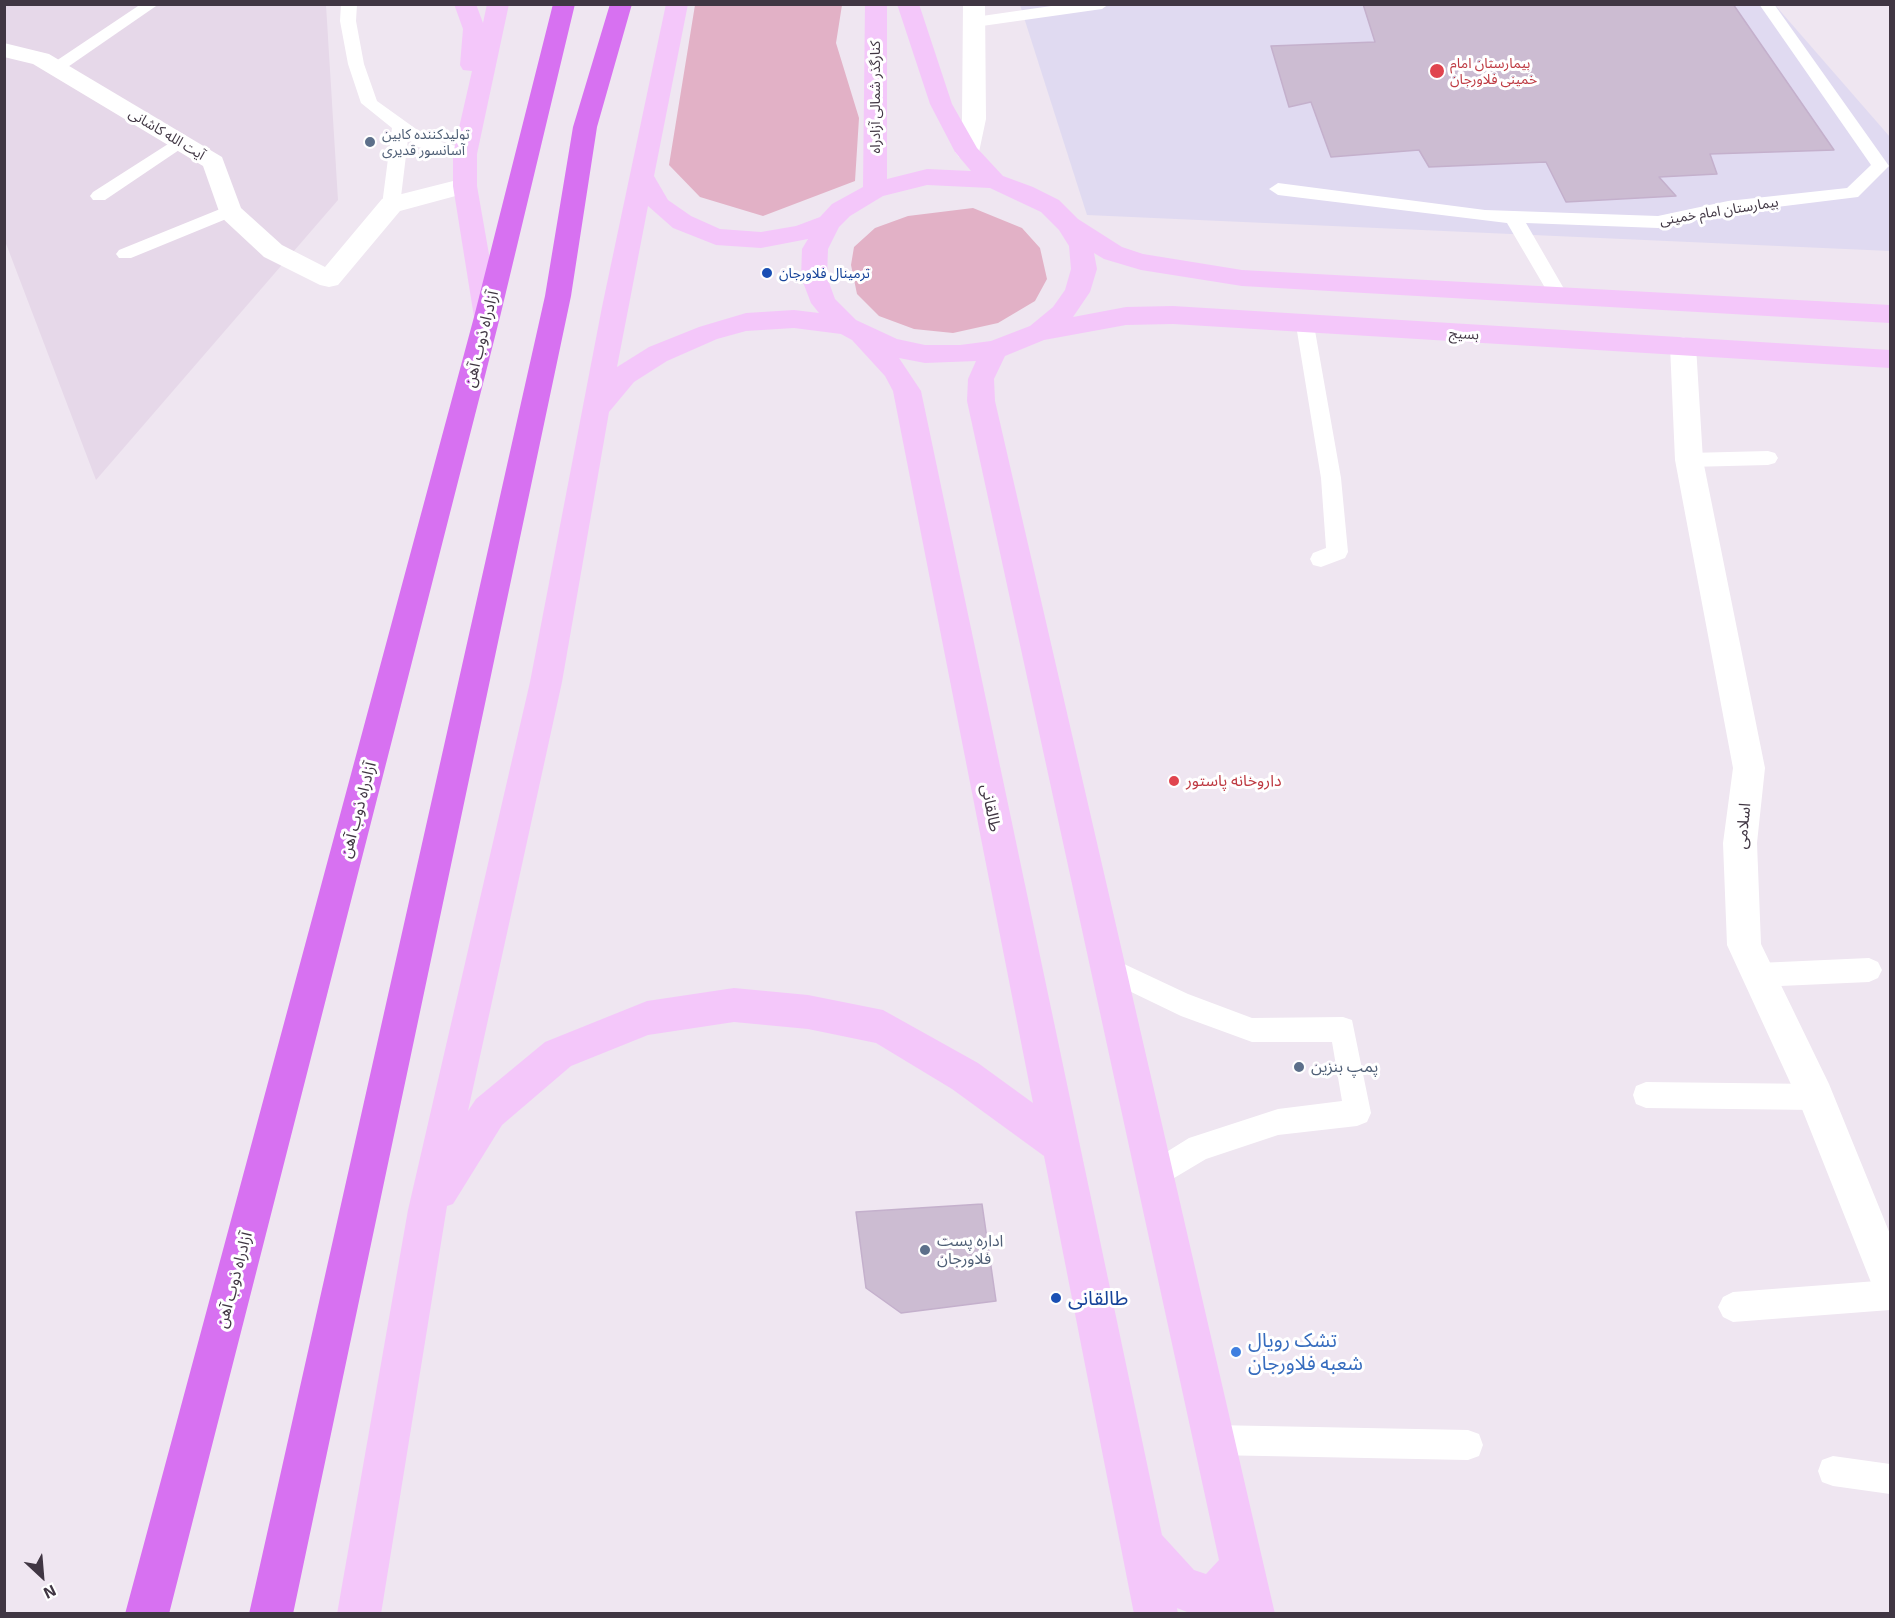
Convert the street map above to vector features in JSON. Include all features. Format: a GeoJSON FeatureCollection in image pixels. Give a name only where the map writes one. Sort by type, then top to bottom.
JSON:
{"type":"FeatureCollection","features":[{"type":"Feature","properties":{"kind":"highway","name":"آزادراه ذوب آهن"},"geometry":{"type":"LineString","coordinates":[[147,1614],[487,318],[564,4]]}},
{"type":"Feature","properties":{"kind":"highway"},"geometry":{"type":"LineString","coordinates":[[272,1614],[558,296],[585,127],[621,4]]}},
{"type":"Feature","properties":{"kind":"main road"},"geometry":{"type":"LineString","coordinates":[[465,4],[474,29],[465,154],[465,186],[487,318]]}},
{"type":"Feature","properties":{"kind":"main road"},"geometry":{"type":"LineString","coordinates":[[465,154],[498,4]]}},
{"type":"Feature","properties":{"kind":"main road"},"geometry":{"type":"LineString","coordinates":[[359,1614],[427,1210],[546,682],[595,410],[677,4]]}},
{"type":"Feature","properties":{"kind":"main road","name":"کنارگذر شمالی آزادراه"},"geometry":{"type":"LineString","coordinates":[[875,190],[876,4]]}},
{"type":"Feature","properties":{"kind":"main road"},"geometry":{"type":"LineString","coordinates":[[908,4],[941,104],[968,152],[994,181]]}},
{"type":"Feature","properties":{"kind":"main road"},"geometry":{"type":"LineString","coordinates":[[642,175],[659,205],[682,222],[716,237],[761,240],[800,233],[829,223],[841,210],[875,190],[927,177],[961,177],[994,181],[1024,192],[1050,206],[1070,225],[1113,253],[1178,269],[1242,278],[1890,314]]}},
{"type":"Feature","properties":{"kind":"main road","name":"طالقانی"},"geometry":{"type":"LineString","coordinates":[[829,223],[815,249],[813,277],[824,303],[895,370],[908,391],[1156,1614]]}},
{"type":"Feature","properties":{"kind":"main road"},"geometry":{"type":"LineString","coordinates":[[595,410],[625,375],[658,354],[708,333],[746,322],[794,319],[854,330],[891,347],[925,354],[960,354],[995,350],[1039,332],[1062,314],[1077,292],[1084,269],[1081,246],[1070,225]]}},
{"type":"Feature","properties":{"kind":"main road","name":"بسیج"},"geometry":{"type":"LineString","coordinates":[[1039,332],[1126,316],[1149,315],[1890,359]]}},
{"type":"Feature","properties":{"kind":"main road"},"geometry":{"type":"LineString","coordinates":[[995,350],[981,379],[981,401],[1252,1614]]}},
{"type":"Feature","properties":{"kind":"main road"},"geometry":{"type":"LineString","coordinates":[[427,1210],[489,1112],[558,1054],[647,1018],[734,1005],[808,1012],[883,1027],[965,1076],[1060,1146]]}},
{"type":"Feature","properties":{"kind":"main road"},"geometry":{"type":"LineString","coordinates":[[1142,1545],[1181,1588],[1213,1598],[1242,1567]]}},
{"type":"Feature","properties":{"kind":"street"},"geometry":{"type":"LineString","coordinates":[[968,152],[974,119],[974,13]]}},
{"type":"Feature","properties":{"kind":"street","name":"آیت الله کاشانی"},"geometry":{"type":"LineString","coordinates":[[4,50],[41,59],[214,162],[230,210],[273,251],[329,279],[392,205]]}},
{"type":"Feature","properties":{"kind":"street"},"geometry":{"type":"LineString","coordinates":[[392,205],[465,186]]}},
{"type":"Feature","properties":{"kind":"street","name":"اسلامی"},"geometry":{"type":"LineString","coordinates":[[1683,346],[1689,460],[1749,768],[1740,843],[1744,945],[1816,1098],[1890,1281]]}},
{"type":"Feature","properties":{"kind":"lane"},"geometry":{"type":"LineString","coordinates":[[56,68],[152,4]]}},
{"type":"Feature","properties":{"kind":"lane"},"geometry":{"type":"LineString","coordinates":[[349,4],[348,21],[356,64],[369,104],[424,143],[465,154]]}},
{"type":"Feature","properties":{"kind":"lane"},"geometry":{"type":"LineString","coordinates":[[974,13],[1102,4]]}},
{"type":"Feature","properties":{"kind":"lane","name":"بیمارستان امام خمینی"},"geometry":{"type":"LineString","coordinates":[[1278,189],[1485,216],[1658,222],[1728,207],[1852,193],[1880,166],[1766,4]]}},
{"type":"Feature","properties":{"kind":"lane"},"geometry":{"type":"LineString","coordinates":[[392,205],[400,126]]}},
{"type":"Feature","properties":{"kind":"lane"},"geometry":{"type":"LineString","coordinates":[[99,196],[179,142]]}},
{"type":"Feature","properties":{"kind":"lane"},"geometry":{"type":"LineString","coordinates":[[125,254],[230,210]]}},
{"type":"Feature","properties":{"kind":"lane"},"geometry":{"type":"LineString","coordinates":[[1513,217],[1557,294]]}},
{"type":"Feature","properties":{"kind":"lane"},"geometry":{"type":"LineString","coordinates":[[1305,325],[1331,478],[1337,552],[1321,559]]}},
{"type":"Feature","properties":{"kind":"lane"},"geometry":{"type":"LineString","coordinates":[[1689,460],[1768,458]]}},
{"type":"Feature","properties":{"kind":"lane"},"geometry":{"type":"LineString","coordinates":[[1107,968],[1180,1004],[1252,1030],[1343,1029],[1357,1113],[1278,1122],[1199,1148],[1154,1176]]}},
{"type":"Feature","properties":{"kind":"lane"},"geometry":{"type":"LineString","coordinates":[[1758,975],[1869,970]]}},
{"type":"Feature","properties":{"kind":"lane"},"geometry":{"type":"LineString","coordinates":[[1646,1095],[1816,1098]]}},
{"type":"Feature","properties":{"kind":"lane"},"geometry":{"type":"LineString","coordinates":[[1733,1307],[1890,1294]]}},
{"type":"Feature","properties":{"kind":"lane"},"geometry":{"type":"LineString","coordinates":[[1214,1440],[1468,1445]]}},
{"type":"Feature","properties":{"kind":"lane"},"geometry":{"type":"LineString","coordinates":[[1833,1471],[1890,1479]]}},
{"type":"Feature","properties":{"kind":"shaded area"},"geometry":{"type":"Polygon","coordinates":[[[5,5],[326,5],[338,200],[96,480],[5,241],[5,5]]]}},
{"type":"Feature","properties":{"kind":"shaded area"},"geometry":{"type":"Polygon","coordinates":[[[695,5],[842,5],[836,43],[859,118],[855,181],[763,216],[700,197],[669,165],[695,5]]]}},
{"type":"Feature","properties":{"kind":"shaded area","name":"بیمارستان امام خمینی فلاورجان"},"geometry":{"type":"Polygon","coordinates":[[[1020,5],[1775,5],[1890,137],[1890,251],[1087,215],[1020,5]]]}},
{"type":"Feature","properties":{"kind":"shaded area"},"geometry":{"type":"Polygon","coordinates":[[[973,208],[1022,228],[1040,248],[1047,279],[1035,301],[998,323],[953,333],[914,329],[879,316],[857,294],[851,265],[854,247],[875,228],[908,216],[973,208]]]}},
{"type":"Feature","properties":{"kind":"building"},"geometry":{"type":"Polygon","coordinates":[[[1363,4],[1733,4],[1834,150],[1710,154],[1717,174],[1659,177],[1676,196],[1566,202],[1546,162],[1429,167],[1419,150],[1331,157],[1311,102],[1289,107],[1271,46],[1375,42],[1363,4]]]}},
{"type":"Feature","properties":{"kind":"building","name":"اداره پست فلاورجان"},"geometry":{"type":"Polygon","coordinates":[[[982,1204],[996,1301],[901,1313],[866,1288],[856,1212],[982,1204]]]}},
{"type":"Feature","properties":{"kind":"place","name":"بیمارستان امام خمینی فلاورجان"},"geometry":{"type":"Point","coordinates":[1437,71]}},
{"type":"Feature","properties":{"kind":"place","name":"تولیدکننده کابین آسانسور قدیری"},"geometry":{"type":"Point","coordinates":[370,142]}},
{"type":"Feature","properties":{"kind":"place","name":"ترمینال فلاورجان"},"geometry":{"type":"Point","coordinates":[767,273]}},
{"type":"Feature","properties":{"kind":"place","name":"داروخانه پاستور"},"geometry":{"type":"Point","coordinates":[1174,781]}},
{"type":"Feature","properties":{"kind":"place","name":"پمپ بنزین"},"geometry":{"type":"Point","coordinates":[1299,1067]}},
{"type":"Feature","properties":{"kind":"place","name":"اداره پست فلاورجان"},"geometry":{"type":"Point","coordinates":[925,1250]}},
{"type":"Feature","properties":{"kind":"place","name":"طالقانی"},"geometry":{"type":"Point","coordinates":[1056,1298]}},
{"type":"Feature","properties":{"kind":"place","name":"تشک رویال شعبه فلاورجان"},"geometry":{"type":"Point","coordinates":[1236,1352]}}]}
